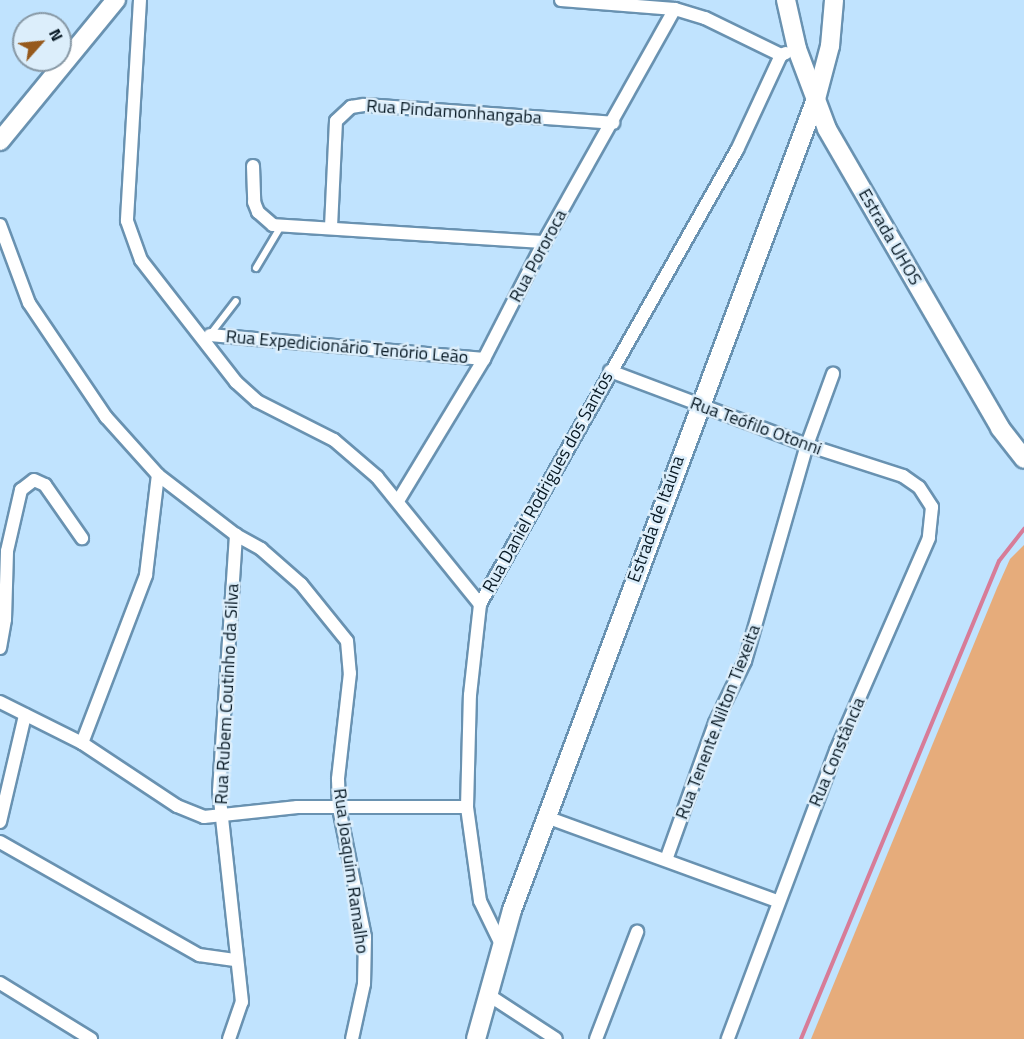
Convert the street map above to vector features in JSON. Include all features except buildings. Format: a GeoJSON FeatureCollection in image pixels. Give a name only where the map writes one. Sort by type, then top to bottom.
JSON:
{"type":"FeatureCollection","features":[{"type":"Feature","properties":{"kind":"street"},"geometry":{"type":"LineString","coordinates":[[0,141],[116,0]]}},
{"type":"Feature","properties":{"kind":"street"},"geometry":{"type":"LineString","coordinates":[[140,0],[127,221],[141,260],[207,338],[220,364],[257,401],[334,440],[398,501],[480,604]]}},
{"type":"Feature","properties":{"kind":"street"},"geometry":{"type":"LineString","coordinates":[[561,0],[675,9],[705,18],[789,52]]}},
{"type":"Feature","properties":{"kind":"street","name":"Estrada UHOS"},"geometry":{"type":"LineString","coordinates":[[786,0],[789,52],[816,99],[827,129],[1000,428],[1024,459]]}},
{"type":"Feature","properties":{"kind":"street","name":"Estrada de Itaúna"},"geometry":{"type":"LineString","coordinates":[[476,1039],[501,944],[546,817],[816,99],[830,46],[834,0]]}},
{"type":"Feature","properties":{"kind":"street","name":"Rua Pororoca"},"geometry":{"type":"LineString","coordinates":[[398,501],[484,359],[544,242],[614,123],[675,9]]}},
{"type":"Feature","properties":{"kind":"street","name":"Rua Daniel Rodrigues dos Santos"},"geometry":{"type":"LineString","coordinates":[[501,944],[480,901],[467,807],[470,695],[480,604],[737,150],[789,52]]}},
{"type":"Feature","properties":{"kind":"street","name":"Rua Pindamonhangaba"},"geometry":{"type":"LineString","coordinates":[[331,227],[336,120],[351,107],[364,105],[614,123]]}},
{"type":"Feature","properties":{"kind":"street"},"geometry":{"type":"LineString","coordinates":[[253,166],[254,202],[258,212],[273,225],[544,242]]}},
{"type":"Feature","properties":{"kind":"street","name":"Rua Joaquim Ramalho"},"geometry":{"type":"LineString","coordinates":[[0,225],[29,303],[63,358],[106,417],[158,476],[236,535],[261,549],[301,584],[347,641],[350,673],[338,779],[339,808],[365,937],[364,984],[352,1039]]}},
{"type":"Feature","properties":{"kind":"street","name":"Rua Expedicionário Tenório Leão"},"geometry":{"type":"LineString","coordinates":[[207,338],[484,359]]}},
{"type":"Feature","properties":{"kind":"street","name":"Rua Teófilo Otonni"},"geometry":{"type":"LineString","coordinates":[[610,371],[807,445],[903,476]]}},
{"type":"Feature","properties":{"kind":"street","name":"Rua Tenente Nilton Tiexeita"},"geometry":{"type":"LineString","coordinates":[[666,860],[716,723],[745,661],[807,445],[834,374]]}},
{"type":"Feature","properties":{"kind":"street"},"geometry":{"type":"LineString","coordinates":[[82,743],[146,575],[158,476]]}},
{"type":"Feature","properties":{"kind":"street","name":"Rua Constância"},"geometry":{"type":"LineString","coordinates":[[728,1039],[777,901],[836,751],[929,538],[932,507],[919,487],[903,476]]}},
{"type":"Feature","properties":{"kind":"street"},"geometry":{"type":"LineString","coordinates":[[0,648],[6,610],[7,551],[21,490],[34,480],[45,485],[82,538]]}},
{"type":"Feature","properties":{"kind":"street","name":"Rua Rubem Coutinho da Silva"},"geometry":{"type":"LineString","coordinates":[[229,1039],[242,1002],[234,960],[234,916],[219,791],[236,535]]}},
{"type":"Feature","properties":{"kind":"street"},"geometry":{"type":"LineString","coordinates":[[0,702],[82,743],[190,813],[221,817],[297,807],[467,807]]}},
{"type":"Feature","properties":{"kind":"street"},"geometry":{"type":"LineString","coordinates":[[0,822],[25,715]]}},
{"type":"Feature","properties":{"kind":"street"},"geometry":{"type":"LineString","coordinates":[[546,817],[777,901]]}},
{"type":"Feature","properties":{"kind":"street"},"geometry":{"type":"LineString","coordinates":[[0,842],[130,918],[199,954],[234,960]]}},
{"type":"Feature","properties":{"kind":"street"},"geometry":{"type":"LineString","coordinates":[[596,1039],[637,932]]}},
{"type":"Feature","properties":{"kind":"street"},"geometry":{"type":"LineString","coordinates":[[0,983],[91,1039]]}},
{"type":"Feature","properties":{"kind":"street"},"geometry":{"type":"LineString","coordinates":[[487,994],[556,1039]]}},
{"type":"Feature","properties":{"kind":"lane"},"geometry":{"type":"LineString","coordinates":[[256,268],[282,226]]}},
{"type":"Feature","properties":{"kind":"lane"},"geometry":{"type":"LineString","coordinates":[[207,338],[236,301]]}},
{"type":"Feature","properties":{"kind":"shaded area"},"geometry":{"type":"Polygon","coordinates":[[[1024,545],[1024,1039],[811,1039],[997,588],[1010,559],[1024,545]]]}},
{"type":"Feature","properties":{"kind":"waterway"},"geometry":{"type":"LineString","coordinates":[[801,1039],[999,561],[1024,529]]}}]}
